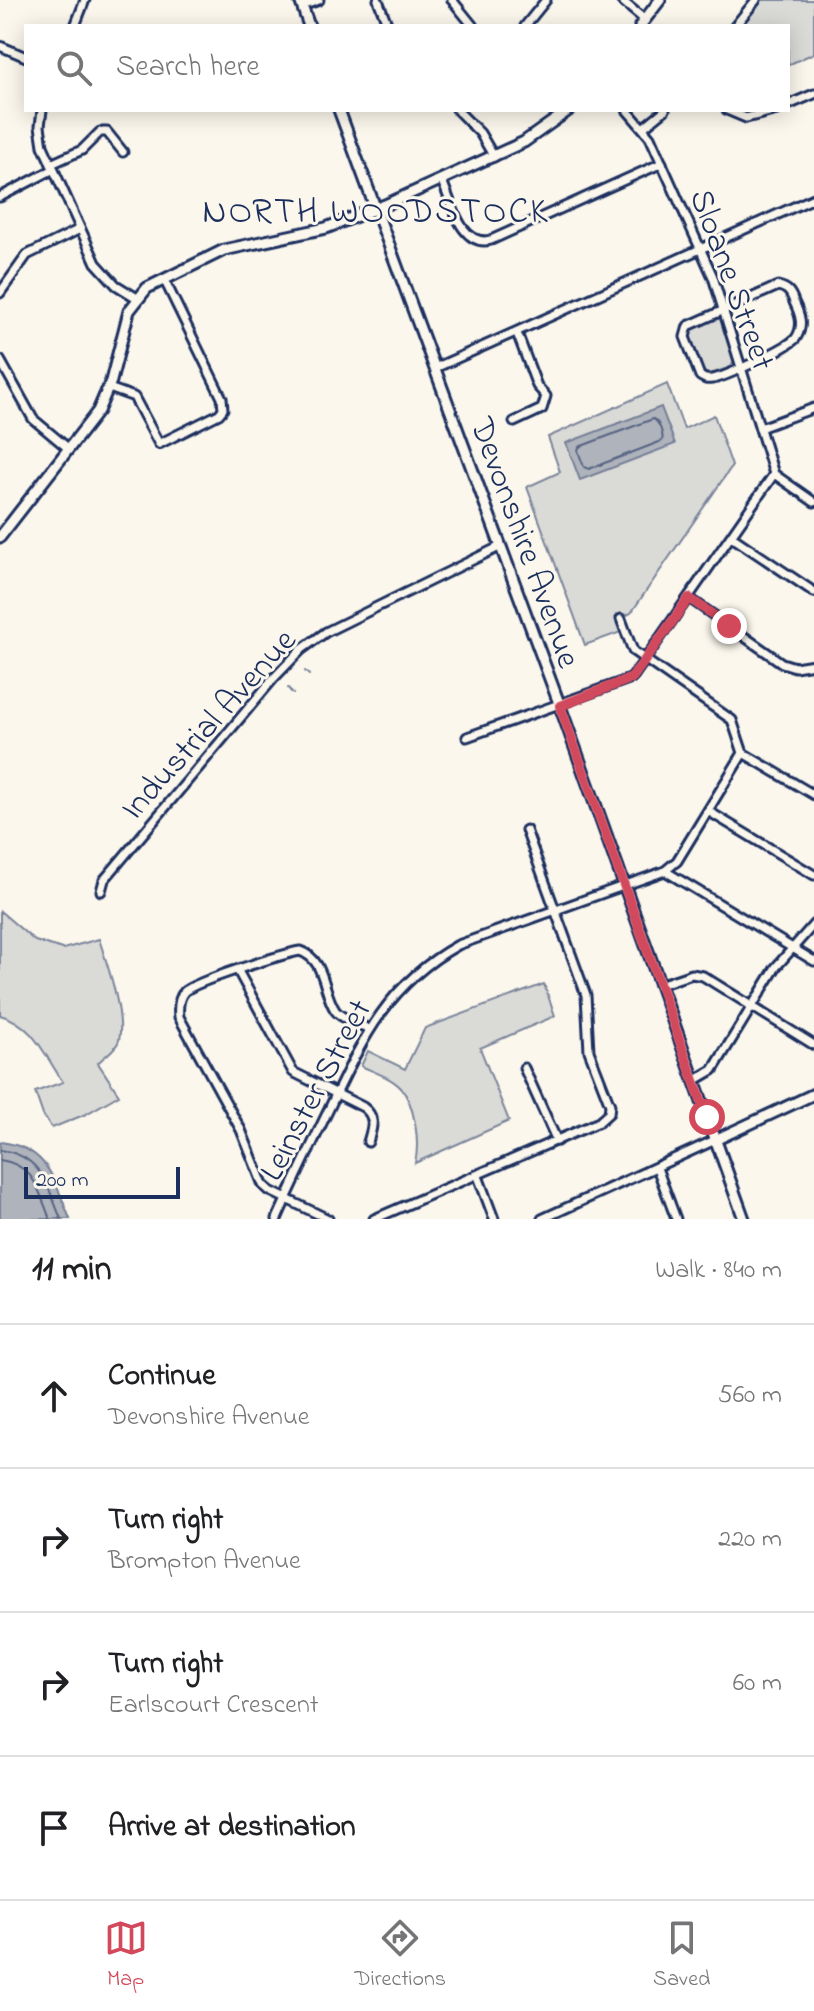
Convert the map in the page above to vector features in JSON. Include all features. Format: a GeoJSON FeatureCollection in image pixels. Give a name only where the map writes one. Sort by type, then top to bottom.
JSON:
{"type":"FeatureCollection","features":[{"type":"Feature","properties":{"kind":"main road"},"geometry":{"type":"LineString","coordinates":[[642,23],[660,0]]}},
{"type":"Feature","properties":{"kind":"main road"},"geometry":{"type":"LineString","coordinates":[[301,3],[308,24]]}},
{"type":"Feature","properties":{"kind":"main road","name":"Devonshire Avenue"},"geometry":{"type":"LineString","coordinates":[[340,112],[560,706],[744,1219]]}},
{"type":"Feature","properties":{"kind":"main road"},"geometry":{"type":"LineString","coordinates":[[0,537],[98,411],[109,388],[125,322],[137,298],[147,288],[236,246],[326,228],[376,209],[494,157],[537,135],[566,112]]}},
{"type":"Feature","properties":{"kind":"main road"},"geometry":{"type":"LineString","coordinates":[[715,1140],[814,1094]]}},
{"type":"Feature","properties":{"kind":"street"},"geometry":{"type":"LineString","coordinates":[[76,24],[85,0]]}},
{"type":"Feature","properties":{"kind":"street"},"geometry":{"type":"LineString","coordinates":[[301,3],[319,0]]}},
{"type":"Feature","properties":{"kind":"street"},"geometry":{"type":"LineString","coordinates":[[378,0],[387,24]]}},
{"type":"Feature","properties":{"kind":"street"},"geometry":{"type":"LineString","coordinates":[[452,0],[471,24]]}},
{"type":"Feature","properties":{"kind":"street"},"geometry":{"type":"LineString","coordinates":[[527,24],[546,0]]}},
{"type":"Feature","properties":{"kind":"street"},"geometry":{"type":"LineString","coordinates":[[621,0],[642,23]]}},
{"type":"Feature","properties":{"kind":"street"},"geometry":{"type":"LineString","coordinates":[[737,24],[756,0]]}},
{"type":"Feature","properties":{"kind":"street"},"geometry":{"type":"LineString","coordinates":[[0,46],[24,56]]}},
{"type":"Feature","properties":{"kind":"street"},"geometry":{"type":"LineString","coordinates":[[790,104],[814,94]]}},
{"type":"Feature","properties":{"kind":"street"},"geometry":{"type":"LineString","coordinates":[[42,112],[41,137],[80,229],[103,272],[116,285],[137,298]]}},
{"type":"Feature","properties":{"kind":"street"},"geometry":{"type":"LineString","coordinates":[[459,112],[480,133],[494,157]]}},
{"type":"Feature","properties":{"kind":"street","name":"Sloane Street"},"geometry":{"type":"LineString","coordinates":[[629,112],[644,127],[701,249],[723,309],[774,474]]}},
{"type":"Feature","properties":{"kind":"street"},"geometry":{"type":"LineString","coordinates":[[644,127],[663,112]]}},
{"type":"Feature","properties":{"kind":"street"},"geometry":{"type":"LineString","coordinates":[[732,112],[746,118],[769,112]]}},
{"type":"Feature","properties":{"kind":"street"},"geometry":{"type":"LineString","coordinates":[[0,197],[82,150],[101,132],[107,132],[123,152]]}},
{"type":"Feature","properties":{"kind":"street"},"geometry":{"type":"LineString","coordinates":[[442,181],[465,231],[474,241],[480,242],[491,240],[662,163]]}},
{"type":"Feature","properties":{"kind":"street"},"geometry":{"type":"LineString","coordinates":[[435,368],[814,198]]}},
{"type":"Feature","properties":{"kind":"street"},"geometry":{"type":"LineString","coordinates":[[0,293],[27,255],[80,229]]}},
{"type":"Feature","properties":{"kind":"street"},"geometry":{"type":"LineString","coordinates":[[109,388],[134,397],[159,444],[220,413],[224,406],[164,279]]}},
{"type":"Feature","properties":{"kind":"street"},"geometry":{"type":"LineString","coordinates":[[778,286],[785,287],[799,314],[801,326],[794,340],[741,367],[713,379],[705,379],[695,370],[684,333],[688,326],[723,309],[778,286]]}},
{"type":"Feature","properties":{"kind":"street"},"geometry":{"type":"LineString","coordinates":[[514,422],[542,409],[546,396],[537,386],[517,333]]}},
{"type":"Feature","properties":{"kind":"street"},"geometry":{"type":"LineString","coordinates":[[0,360],[33,419],[69,449]]}},
{"type":"Feature","properties":{"kind":"street"},"geometry":{"type":"LineString","coordinates":[[760,428],[814,408]]}},
{"type":"Feature","properties":{"kind":"street"},"geometry":{"type":"LineString","coordinates":[[467,737],[626,682],[636,675],[774,474],[814,502]]}},
{"type":"Feature","properties":{"kind":"street"},"geometry":{"type":"LineString","coordinates":[[732,537],[814,592]]}},
{"type":"Feature","properties":{"kind":"street","name":"Industrial Avenue"},"geometry":{"type":"LineString","coordinates":[[101,891],[104,880],[273,679],[301,650],[326,632],[501,546]]}},
{"type":"Feature","properties":{"kind":"street"},"geometry":{"type":"LineString","coordinates":[[689,598],[782,663],[794,667],[814,664]]}},
{"type":"Feature","properties":{"kind":"street"},"geometry":{"type":"LineString","coordinates":[[621,619],[631,647],[646,661],[727,715],[736,726],[743,753],[814,795]]}},
{"type":"Feature","properties":{"kind":"street"},"geometry":{"type":"LineString","coordinates":[[743,753],[677,861],[665,871],[814,961]]}},
{"type":"Feature","properties":{"kind":"street"},"geometry":{"type":"LineString","coordinates":[[708,811],[814,875]]}},
{"type":"Feature","properties":{"kind":"street"},"geometry":{"type":"LineString","coordinates":[[374,1219],[557,1141],[604,1119],[610,1109],[589,1051],[586,995],[526,830]]}},
{"type":"Feature","properties":{"kind":"street","name":"Leinster Street"},"geometry":{"type":"LineString","coordinates":[[277,1219],[369,1029],[400,988],[436,958],[480,936],[665,871]]}},
{"type":"Feature","properties":{"kind":"street"},"geometry":{"type":"LineString","coordinates":[[694,1081],[713,1070],[776,967],[814,924]]}},
{"type":"Feature","properties":{"kind":"street"},"geometry":{"type":"LineString","coordinates":[[328,1219],[270,1191],[260,1181],[241,1130],[179,1017],[179,1002],[183,992],[201,983],[300,951],[318,966],[336,1012],[369,1029]]}},
{"type":"Feature","properties":{"kind":"street"},"geometry":{"type":"LineString","coordinates":[[238,971],[291,1070],[363,1107],[370,1114],[373,1122],[368,1142]]}},
{"type":"Feature","properties":{"kind":"street"},"geometry":{"type":"LineString","coordinates":[[659,985],[697,974],[814,1045]]}},
{"type":"Feature","properties":{"kind":"street"},"geometry":{"type":"LineString","coordinates":[[524,1068],[557,1141]]}},
{"type":"Feature","properties":{"kind":"street"},"geometry":{"type":"LineString","coordinates":[[542,1219],[715,1140]]}},
{"type":"Feature","properties":{"kind":"street"},"geometry":{"type":"LineString","coordinates":[[657,1168],[676,1219]]}},
{"type":"Feature","properties":{"kind":"street"},"geometry":{"type":"LineString","coordinates":[[478,1176],[494,1219]]}},
{"type":"Feature","properties":{"kind":"shaded area"},"geometry":{"type":"Polygon","coordinates":[[[761,0],[814,0],[814,53],[790,64],[790,24],[741,24],[761,0]]]}},
{"type":"Feature","properties":{"kind":"shaded area"},"geometry":{"type":"Polygon","coordinates":[[[718,317],[722,320],[734,361],[731,367],[707,375],[701,371],[689,333],[693,328],[718,317]]]}},
{"type":"Feature","properties":{"kind":"shaded area"},"geometry":{"type":"Polygon","coordinates":[[[667,384],[684,429],[714,415],[732,466],[631,613],[617,620],[621,632],[585,645],[527,487],[560,472],[548,437],[667,384]]]}},
{"type":"Feature","properties":{"kind":"shaded area"},"geometry":{"type":"Polygon","coordinates":[[[0,911],[35,941],[63,949],[99,939],[114,989],[120,1017],[119,1040],[98,1063],[119,1095],[86,1114],[52,1128],[43,1115],[35,1092],[63,1082],[30,1033],[12,1019],[0,1015],[0,911]]]}},
{"type":"Feature","properties":{"kind":"shaded area"},"geometry":{"type":"Polygon","coordinates":[[[544,984],[555,1016],[480,1048],[509,1121],[415,1163],[416,1135],[410,1104],[397,1084],[361,1066],[368,1051],[405,1069],[425,1028],[544,984]]]}},
{"type":"Feature","properties":{"kind":"water"},"geometry":{"type":"Polygon","coordinates":[[[661,407],[675,444],[580,480],[566,443],[661,407]]]}},
{"type":"Feature","properties":{"kind":"water"},"geometry":{"type":"Polygon","coordinates":[[[0,1142],[16,1145],[39,1158],[53,1179],[70,1219],[0,1219],[0,1142]]]}},
{"type":"Feature","properties":{"kind":"waterway"},"geometry":{"type":"LineString","coordinates":[[305,671],[309,675]]}},
{"type":"Feature","properties":{"kind":"waterway"},"geometry":{"type":"LineString","coordinates":[[288,688],[293,694]]}},
{"type":"Feature","properties":{"kind":"district","name":"NORTH WOODSTOCK"},"geometry":{"type":"Point","coordinates":[376,209]}},
{"type":"Feature","properties":{"kind":"route"},"geometry":{"type":"LineString","coordinates":[[707,1117],[560,706],[626,682],[636,675],[689,598],[729,626]]}}]}
